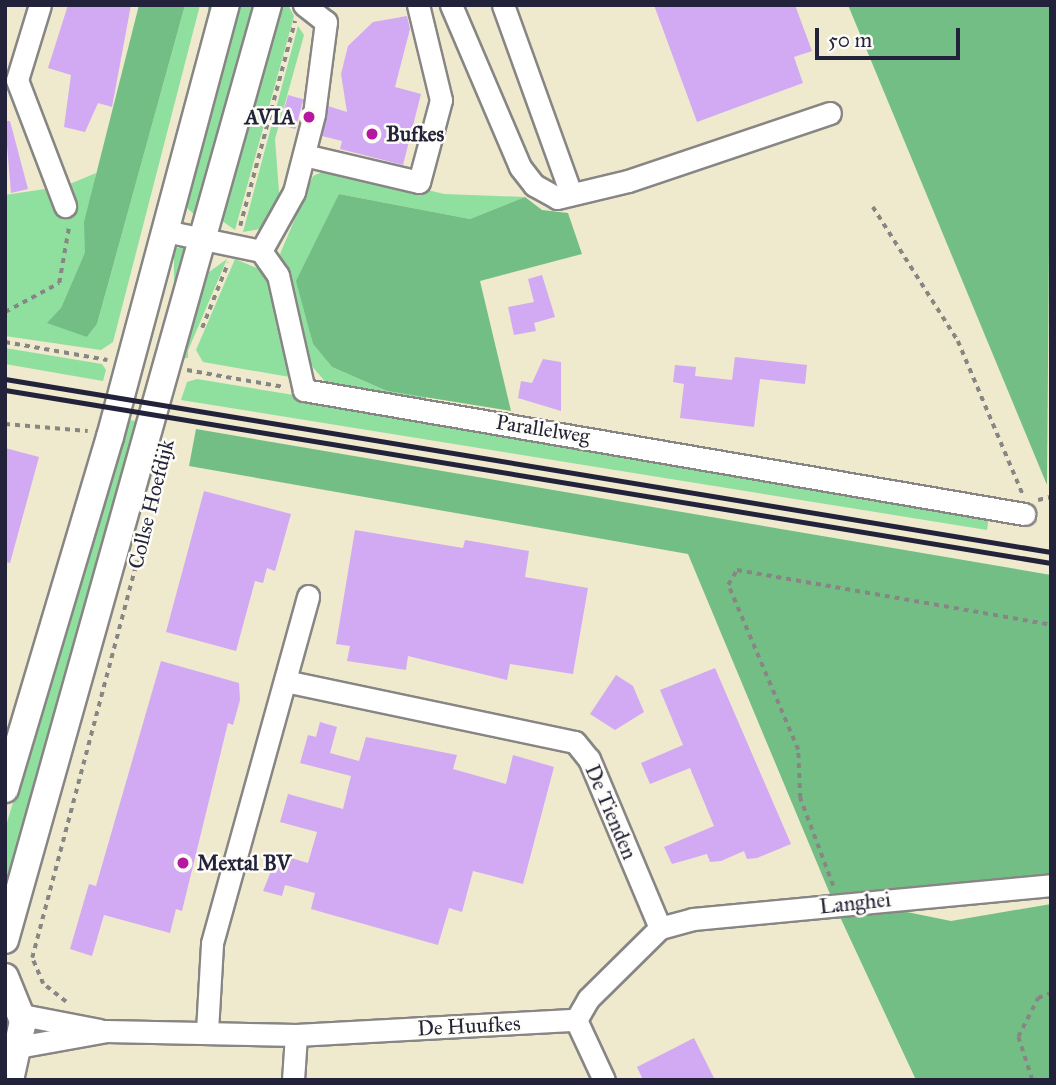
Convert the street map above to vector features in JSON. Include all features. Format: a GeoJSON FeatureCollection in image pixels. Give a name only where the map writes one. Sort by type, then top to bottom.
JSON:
{"type":"FeatureCollection","features":[{"type":"Feature","properties":{"kind":"main road"},"geometry":{"type":"LineString","coordinates":[[5,789],[130,363],[226,5]]}},
{"type":"Feature","properties":{"kind":"main road","name":"Collse Hoefdijk"},"geometry":{"type":"LineString","coordinates":[[5,940],[182,371],[204,239],[268,5]]}},
{"type":"Feature","properties":{"kind":"main road"},"geometry":{"type":"LineString","coordinates":[[9,1000],[12,1045],[10,1080]]}},
{"type":"Feature","properties":{"kind":"street"},"geometry":{"type":"LineString","coordinates":[[40,5],[26,49],[11,81],[65,206]]}},
{"type":"Feature","properties":{"kind":"street"},"geometry":{"type":"LineString","coordinates":[[304,155],[419,182],[441,100],[418,5]]}},
{"type":"Feature","properties":{"kind":"street"},"geometry":{"type":"LineString","coordinates":[[451,5],[520,167],[534,186],[557,198],[628,181],[830,113]]}},
{"type":"Feature","properties":{"kind":"street"},"geometry":{"type":"LineString","coordinates":[[503,5],[571,194]]}},
{"type":"Feature","properties":{"kind":"street"},"geometry":{"type":"LineString","coordinates":[[261,251],[281,224],[304,155],[333,13],[300,12]]}},
{"type":"Feature","properties":{"kind":"street"},"geometry":{"type":"LineString","coordinates":[[5,43],[26,49]]}},
{"type":"Feature","properties":{"kind":"street"},"geometry":{"type":"LineString","coordinates":[[165,231],[261,251],[278,275],[304,390]]}},
{"type":"Feature","properties":{"kind":"street","name":"Parallelweg"},"geometry":{"type":"LineString","coordinates":[[304,390],[1025,508]]}},
{"type":"Feature","properties":{"kind":"street"},"geometry":{"type":"LineString","coordinates":[[207,1031],[212,943],[308,596]]}},
{"type":"Feature","properties":{"kind":"street","name":"De Tienden"},"geometry":{"type":"LineString","coordinates":[[285,681],[575,742],[589,760],[660,928]]}},
{"type":"Feature","properties":{"kind":"street","name":"Langhei"},"geometry":{"type":"LineString","coordinates":[[660,928],[839,905],[1051,885]]}},
{"type":"Feature","properties":{"kind":"street"},"geometry":{"type":"LineString","coordinates":[[604,1080],[576,1020],[588,999],[660,928]]}},
{"type":"Feature","properties":{"kind":"street","name":"De Huufkes"},"geometry":{"type":"LineString","coordinates":[[9,1000],[106,1031]]}},
{"type":"Feature","properties":{"kind":"street","name":"De Huufkes"},"geometry":{"type":"LineString","coordinates":[[12,1045],[106,1031],[207,1031],[296,1035],[576,1020]]}},
{"type":"Feature","properties":{"kind":"street"},"geometry":{"type":"LineString","coordinates":[[293,1080],[296,1035]]}},
{"type":"Feature","properties":{"kind":"path"},"geometry":{"type":"LineString","coordinates":[[198,338],[235,244],[300,12]]}},
{"type":"Feature","properties":{"kind":"path"},"geometry":{"type":"LineString","coordinates":[[5,312],[59,282],[70,242],[65,206]]}},
{"type":"Feature","properties":{"kind":"path"},"geometry":{"type":"LineString","coordinates":[[873,207],[921,273],[958,341],[1025,508]]}},
{"type":"Feature","properties":{"kind":"path"},"geometry":{"type":"LineString","coordinates":[[5,342],[130,363]]}},
{"type":"Feature","properties":{"kind":"path"},"geometry":{"type":"LineString","coordinates":[[182,371],[304,390]]}},
{"type":"Feature","properties":{"kind":"path"},"geometry":{"type":"LineString","coordinates":[[5,424],[94,431]]}},
{"type":"Feature","properties":{"kind":"path","name":"Collse Hoefdijk"},"geometry":{"type":"LineString","coordinates":[[61,1000],[43,984],[32,958],[140,549]]}},
{"type":"Feature","properties":{"kind":"path"},"geometry":{"type":"LineString","coordinates":[[839,905],[800,798],[797,750],[728,585],[737,570],[767,571],[1051,625]]}},
{"type":"Feature","properties":{"kind":"path"},"geometry":{"type":"LineString","coordinates":[[1032,1080],[1018,1037],[1038,998],[1051,993]]}},
{"type":"Feature","properties":{"kind":"green space"},"geometry":{"type":"Polygon","coordinates":[[[139,5],[185,5],[97,324],[87,337],[47,323],[61,308],[85,252],[84,222],[139,5]]]}},
{"type":"Feature","properties":{"kind":"green space"},"geometry":{"type":"Polygon","coordinates":[[[185,5],[200,5],[113,342],[101,350],[5,336],[5,195],[65,186],[96,173],[85,252],[61,308],[87,337],[97,324],[185,5]]]}},
{"type":"Feature","properties":{"kind":"green space"},"geometry":{"type":"Polygon","coordinates":[[[208,5],[220,5],[220,222],[208,222],[208,5]]]}},
{"type":"Feature","properties":{"kind":"green space"},"geometry":{"type":"Polygon","coordinates":[[[231,5],[254,5],[203,222],[187,208],[231,5]]]}},
{"type":"Feature","properties":{"kind":"green space"},"geometry":{"type":"Polygon","coordinates":[[[277,5],[288,5],[294,16],[235,230],[218,218],[277,5]]]}},
{"type":"Feature","properties":{"kind":"green space"},"geometry":{"type":"Polygon","coordinates":[[[848,5],[1051,5],[1047,485],[848,5]]]}},
{"type":"Feature","properties":{"kind":"green space"},"geometry":{"type":"Polygon","coordinates":[[[298,26],[304,35],[275,139],[280,205],[266,228],[243,232],[298,26]]]}},
{"type":"Feature","properties":{"kind":"green space"},"geometry":{"type":"Polygon","coordinates":[[[333,167],[444,194],[525,197],[470,219],[339,194],[304,306],[313,344],[332,367],[387,391],[426,397],[424,404],[328,385],[305,358],[280,254],[313,176],[333,167]]]}},
{"type":"Feature","properties":{"kind":"green space"},"geometry":{"type":"Polygon","coordinates":[[[339,194],[470,219],[525,197],[542,210],[568,213],[582,254],[480,281],[511,411],[387,391],[332,367],[313,344],[296,281],[339,194]]]}},
{"type":"Feature","properties":{"kind":"green space"},"geometry":{"type":"Polygon","coordinates":[[[174,248],[188,248],[188,358],[174,358],[174,248]]]}},
{"type":"Feature","properties":{"kind":"green space"},"geometry":{"type":"Polygon","coordinates":[[[227,259],[184,360],[177,358],[209,272],[227,259]]]}},
{"type":"Feature","properties":{"kind":"green space"},"geometry":{"type":"Polygon","coordinates":[[[235,259],[269,273],[292,362],[290,377],[203,362],[196,350],[235,259]]]}},
{"type":"Feature","properties":{"kind":"green space"},"geometry":{"type":"Polygon","coordinates":[[[5,348],[102,364],[106,370],[103,381],[5,364],[5,348]]]}},
{"type":"Feature","properties":{"kind":"green space"},"geometry":{"type":"Polygon","coordinates":[[[197,379],[990,510],[987,530],[181,400],[187,382],[197,379]]]}},
{"type":"Feature","properties":{"kind":"green space"},"geometry":{"type":"Polygon","coordinates":[[[129,420],[141,422],[5,908],[5,829],[129,420]]]}},
{"type":"Feature","properties":{"kind":"green space"},"geometry":{"type":"Polygon","coordinates":[[[196,429],[1051,575],[1051,876],[830,894],[688,554],[189,466],[196,429]]]}},
{"type":"Feature","properties":{"kind":"green space"},"geometry":{"type":"Polygon","coordinates":[[[1051,904],[1051,1080],[916,1080],[840,917],[902,911],[951,921],[1051,904]]]}},
{"type":"Feature","properties":{"kind":"building"},"geometry":{"type":"Polygon","coordinates":[[[68,5],[131,5],[112,107],[98,103],[85,132],[64,127],[71,75],[48,68],[68,5]]]}},
{"type":"Feature","properties":{"kind":"building"},"geometry":{"type":"Polygon","coordinates":[[[654,5],[795,5],[812,51],[794,57],[803,83],[697,122],[654,5]]]}},
{"type":"Feature","properties":{"kind":"building"},"geometry":{"type":"Polygon","coordinates":[[[407,16],[410,29],[395,87],[421,94],[403,165],[340,149],[342,141],[322,136],[328,106],[347,112],[341,74],[348,46],[373,22],[407,16]]]}},
{"type":"Feature","properties":{"kind":"building"},"geometry":{"type":"Polygon","coordinates":[[[288,95],[303,99],[295,129],[280,125],[288,95]]]}},
{"type":"Feature","properties":{"kind":"building"},"geometry":{"type":"Polygon","coordinates":[[[5,121],[10,121],[28,189],[11,193],[5,121]]]}},
{"type":"Feature","properties":{"kind":"building"},"geometry":{"type":"Polygon","coordinates":[[[542,275],[555,317],[534,323],[536,331],[514,335],[508,307],[534,302],[528,279],[542,275]]]}},
{"type":"Feature","properties":{"kind":"building"},"geometry":{"type":"Polygon","coordinates":[[[735,357],[807,365],[805,384],[760,379],[754,427],[680,418],[684,384],[673,382],[675,365],[696,367],[695,376],[732,380],[735,357]]]}},
{"type":"Feature","properties":{"kind":"building"},"geometry":{"type":"Polygon","coordinates":[[[543,359],[561,362],[561,411],[518,398],[521,381],[532,383],[543,359]]]}},
{"type":"Feature","properties":{"kind":"building"},"geometry":{"type":"Polygon","coordinates":[[[5,448],[39,457],[10,563],[5,562],[5,448]]]}},
{"type":"Feature","properties":{"kind":"building"},"geometry":{"type":"Polygon","coordinates":[[[204,491],[291,514],[275,571],[267,568],[263,583],[255,581],[236,651],[166,632],[204,491]]]}},
{"type":"Feature","properties":{"kind":"building"},"geometry":{"type":"Polygon","coordinates":[[[355,530],[463,548],[465,540],[529,551],[525,577],[588,588],[573,674],[510,664],[507,680],[408,656],[406,670],[347,661],[350,646],[336,644],[355,530]]]}},
{"type":"Feature","properties":{"kind":"building"},"geometry":{"type":"Polygon","coordinates":[[[161,661],[239,683],[240,700],[233,725],[228,723],[182,911],[176,909],[170,933],[104,915],[92,956],[70,949],[89,884],[96,886],[161,661]]]}},
{"type":"Feature","properties":{"kind":"building"},"geometry":{"type":"Polygon","coordinates":[[[715,668],[791,844],[757,858],[747,859],[744,851],[721,861],[710,862],[707,854],[672,864],[664,847],[714,826],[690,768],[650,784],[641,763],[683,745],[660,690],[715,668]]]}},
{"type":"Feature","properties":{"kind":"building"},"geometry":{"type":"Polygon","coordinates":[[[616,675],[633,686],[644,712],[615,730],[590,714],[616,675]]]}},
{"type":"Feature","properties":{"kind":"building"},"geometry":{"type":"Polygon","coordinates":[[[320,722],[337,727],[330,753],[359,761],[366,737],[457,755],[453,769],[506,784],[513,755],[554,767],[523,884],[473,871],[462,912],[449,908],[438,945],[311,909],[315,893],[285,885],[282,896],[263,891],[278,854],[308,863],[317,832],[280,822],[288,794],[343,809],[351,776],[300,763],[308,735],[316,737],[320,722]]]}},
{"type":"Feature","properties":{"kind":"building"},"geometry":{"type":"Polygon","coordinates":[[[694,1038],[715,1080],[643,1080],[637,1067],[694,1038]]]}},
{"type":"Feature","properties":{"kind":"railway"},"geometry":{"type":"LineString","coordinates":[[5,379],[1051,552]]}},
{"type":"Feature","properties":{"kind":"railway"},"geometry":{"type":"LineString","coordinates":[[5,390],[1051,563]]}},
{"type":"Feature","properties":{"kind":"place","name":"AVIA"},"geometry":{"type":"Point","coordinates":[309,117]}},
{"type":"Feature","properties":{"kind":"place","name":"Bufkes"},"geometry":{"type":"Point","coordinates":[372,134]}},
{"type":"Feature","properties":{"kind":"place","name":"Mextal BV"},"geometry":{"type":"Point","coordinates":[183,863]}}]}
